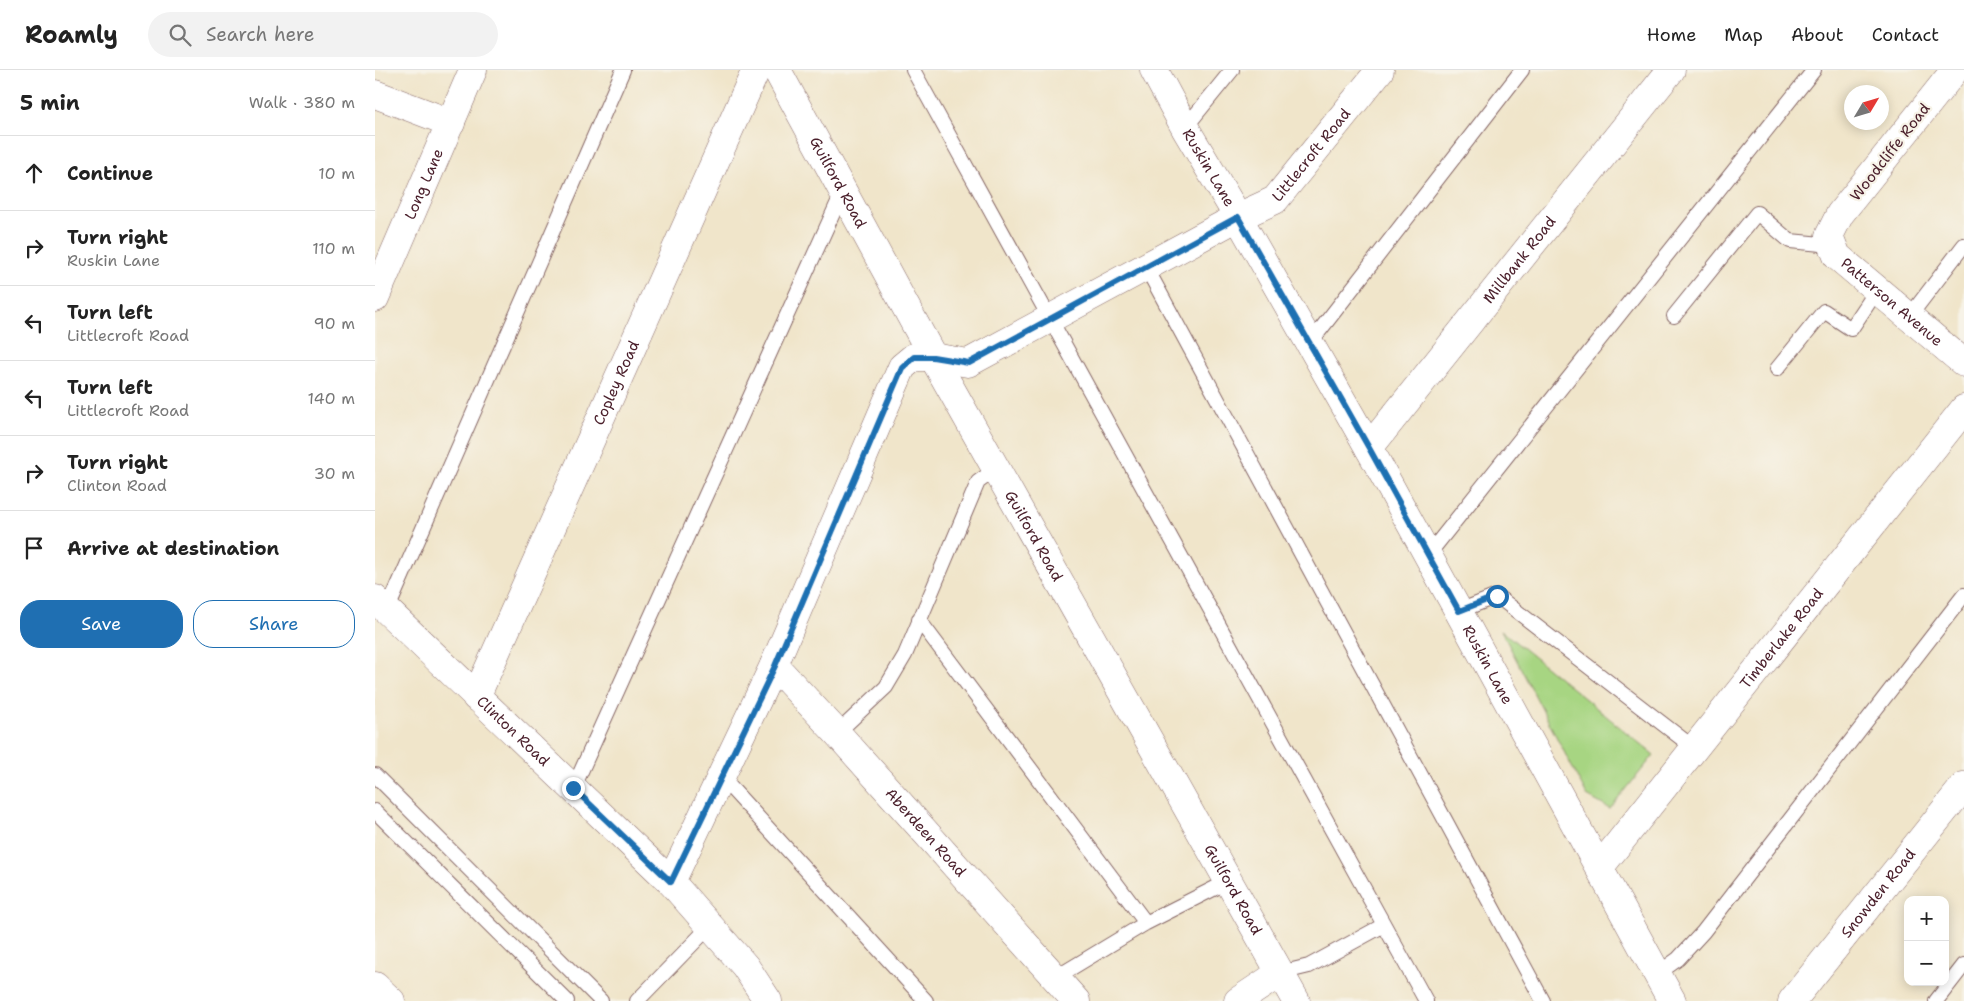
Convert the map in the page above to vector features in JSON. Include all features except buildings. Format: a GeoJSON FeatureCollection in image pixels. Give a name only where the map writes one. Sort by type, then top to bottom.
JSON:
{"type":"FeatureCollection","features":[{"type":"Feature","properties":{"kind":"street","name":"Long Lane"},"geometry":{"type":"LineString","coordinates":[[375,298],[473,70]]}},
{"type":"Feature","properties":{"kind":"street","name":"Copley Road"},"geometry":{"type":"LineString","coordinates":[[477,697],[756,70]]}},
{"type":"Feature","properties":{"kind":"street","name":"Guilford Road"},"geometry":{"type":"LineString","coordinates":[[777,70],[933,357],[1296,1001]]}},
{"type":"Feature","properties":{"kind":"street","name":"Ruskin Lane"},"geometry":{"type":"LineString","coordinates":[[1154,70],[1185,128],[1238,217],[1369,448],[1671,1001]]}},
{"type":"Feature","properties":{"kind":"street","name":"Littlecroft Road"},"geometry":{"type":"LineString","coordinates":[[671,882],[775,666],[902,368],[914,357],[933,357],[969,363],[1238,217],[1275,200],[1380,70]]}},
{"type":"Feature","properties":{"kind":"street","name":"Millbank Road"},"geometry":{"type":"LineString","coordinates":[[1369,448],[1671,70]]}},
{"type":"Feature","properties":{"kind":"street","name":"Woodcliffe Road"},"geometry":{"type":"LineString","coordinates":[[1831,241],[1840,214],[1955,70]]}},
{"type":"Feature","properties":{"kind":"street"},"geometry":{"type":"LineString","coordinates":[[375,94],[451,123]]}},
{"type":"Feature","properties":{"kind":"street","name":"Patterson Avenue"},"geometry":{"type":"LineString","coordinates":[[1831,241],[1837,256],[1964,363]]}},
{"type":"Feature","properties":{"kind":"street","name":"Timberlake Road"},"geometry":{"type":"LineString","coordinates":[[1599,867],[1964,409]]}},
{"type":"Feature","properties":{"kind":"street","name":"Clinton Road"},"geometry":{"type":"LineString","coordinates":[[381,605],[671,882],[745,966],[768,1001]]}},
{"type":"Feature","properties":{"kind":"street","name":"Aberdeen Road"},"geometry":{"type":"LineString","coordinates":[[775,666],[1076,1001]]}},
{"type":"Feature","properties":{"kind":"street","name":"Snowden Road"},"geometry":{"type":"LineString","coordinates":[[1792,1001],[1964,786]]}},
{"type":"Feature","properties":{"kind":"street"},"geometry":{"type":"LineString","coordinates":[[1238,1001],[1281,973]]}},
{"type":"Feature","properties":{"kind":"street"},"geometry":{"type":"LineString","coordinates":[[375,986],[391,1001]]}},
{"type":"Feature","properties":{"kind":"lane"},"geometry":{"type":"LineString","coordinates":[[381,605],[623,70]]}},
{"type":"Feature","properties":{"kind":"lane"},"geometry":{"type":"LineString","coordinates":[[913,70],[1426,1001]]}},
{"type":"Feature","properties":{"kind":"lane"},"geometry":{"type":"LineString","coordinates":[[1185,128],[1232,70]]}},
{"type":"Feature","properties":{"kind":"lane"},"geometry":{"type":"LineString","coordinates":[[1309,343],[1522,70]]}},
{"type":"Feature","properties":{"kind":"lane"},"geometry":{"type":"LineString","coordinates":[[1428,555],[1814,70]]}},
{"type":"Feature","properties":{"kind":"lane"},"geometry":{"type":"LineString","coordinates":[[573,788],[843,191]]}},
{"type":"Feature","properties":{"kind":"lane"},"geometry":{"type":"LineString","coordinates":[[1675,316],[1757,213],[1790,241],[1831,241]]}},
{"type":"Feature","properties":{"kind":"lane"},"geometry":{"type":"LineString","coordinates":[[1909,317],[1964,245]]}},
{"type":"Feature","properties":{"kind":"lane"},"geometry":{"type":"LineString","coordinates":[[1146,268],[1543,1001]]}},
{"type":"Feature","properties":{"kind":"lane"},"geometry":{"type":"LineString","coordinates":[[1777,369],[1824,311],[1851,329],[1877,290]]}},
{"type":"Feature","properties":{"kind":"lane"},"geometry":{"type":"LineString","coordinates":[[837,733],[886,687],[905,655],[977,482],[996,469]]}},
{"type":"Feature","properties":{"kind":"lane"},"geometry":{"type":"LineString","coordinates":[[1657,974],[1678,959],[1703,932],[1964,595]]}},
{"type":"Feature","properties":{"kind":"lane"},"geometry":{"type":"LineString","coordinates":[[1459,611],[1497,596],[1694,748]]}},
{"type":"Feature","properties":{"kind":"lane"},"geometry":{"type":"LineString","coordinates":[[919,620],[1146,923]]}},
{"type":"Feature","properties":{"kind":"lane"},"geometry":{"type":"LineString","coordinates":[[375,775],[601,1001]]}},
{"type":"Feature","properties":{"kind":"lane"},"geometry":{"type":"LineString","coordinates":[[722,778],[926,1001]]}},
{"type":"Feature","properties":{"kind":"lane"},"geometry":{"type":"LineString","coordinates":[[375,811],[567,1001]]}},
{"type":"Feature","properties":{"kind":"lane"},"geometry":{"type":"LineString","coordinates":[[1055,978],[1146,923],[1229,881]]}},
{"type":"Feature","properties":{"kind":"lane"},"geometry":{"type":"LineString","coordinates":[[1281,973],[1309,966],[1384,925]]}},
{"type":"Feature","properties":{"kind":"lane"},"geometry":{"type":"LineString","coordinates":[[637,1001],[710,926]]}},
{"type":"Feature","properties":{"kind":"lane"},"geometry":{"type":"LineString","coordinates":[[1936,1001],[1964,965]]}},
{"type":"Feature","properties":{"kind":"green space"},"geometry":{"type":"Polygon","coordinates":[[[1501,630],[1654,755],[1610,809],[1587,796],[1501,630]]]}},
{"type":"Feature","properties":{"kind":"route"},"geometry":{"type":"LineString","coordinates":[[573,788],[671,882],[775,666],[902,368],[914,357],[933,357],[969,363],[1238,217],[1459,611],[1497,596]]}}]}
